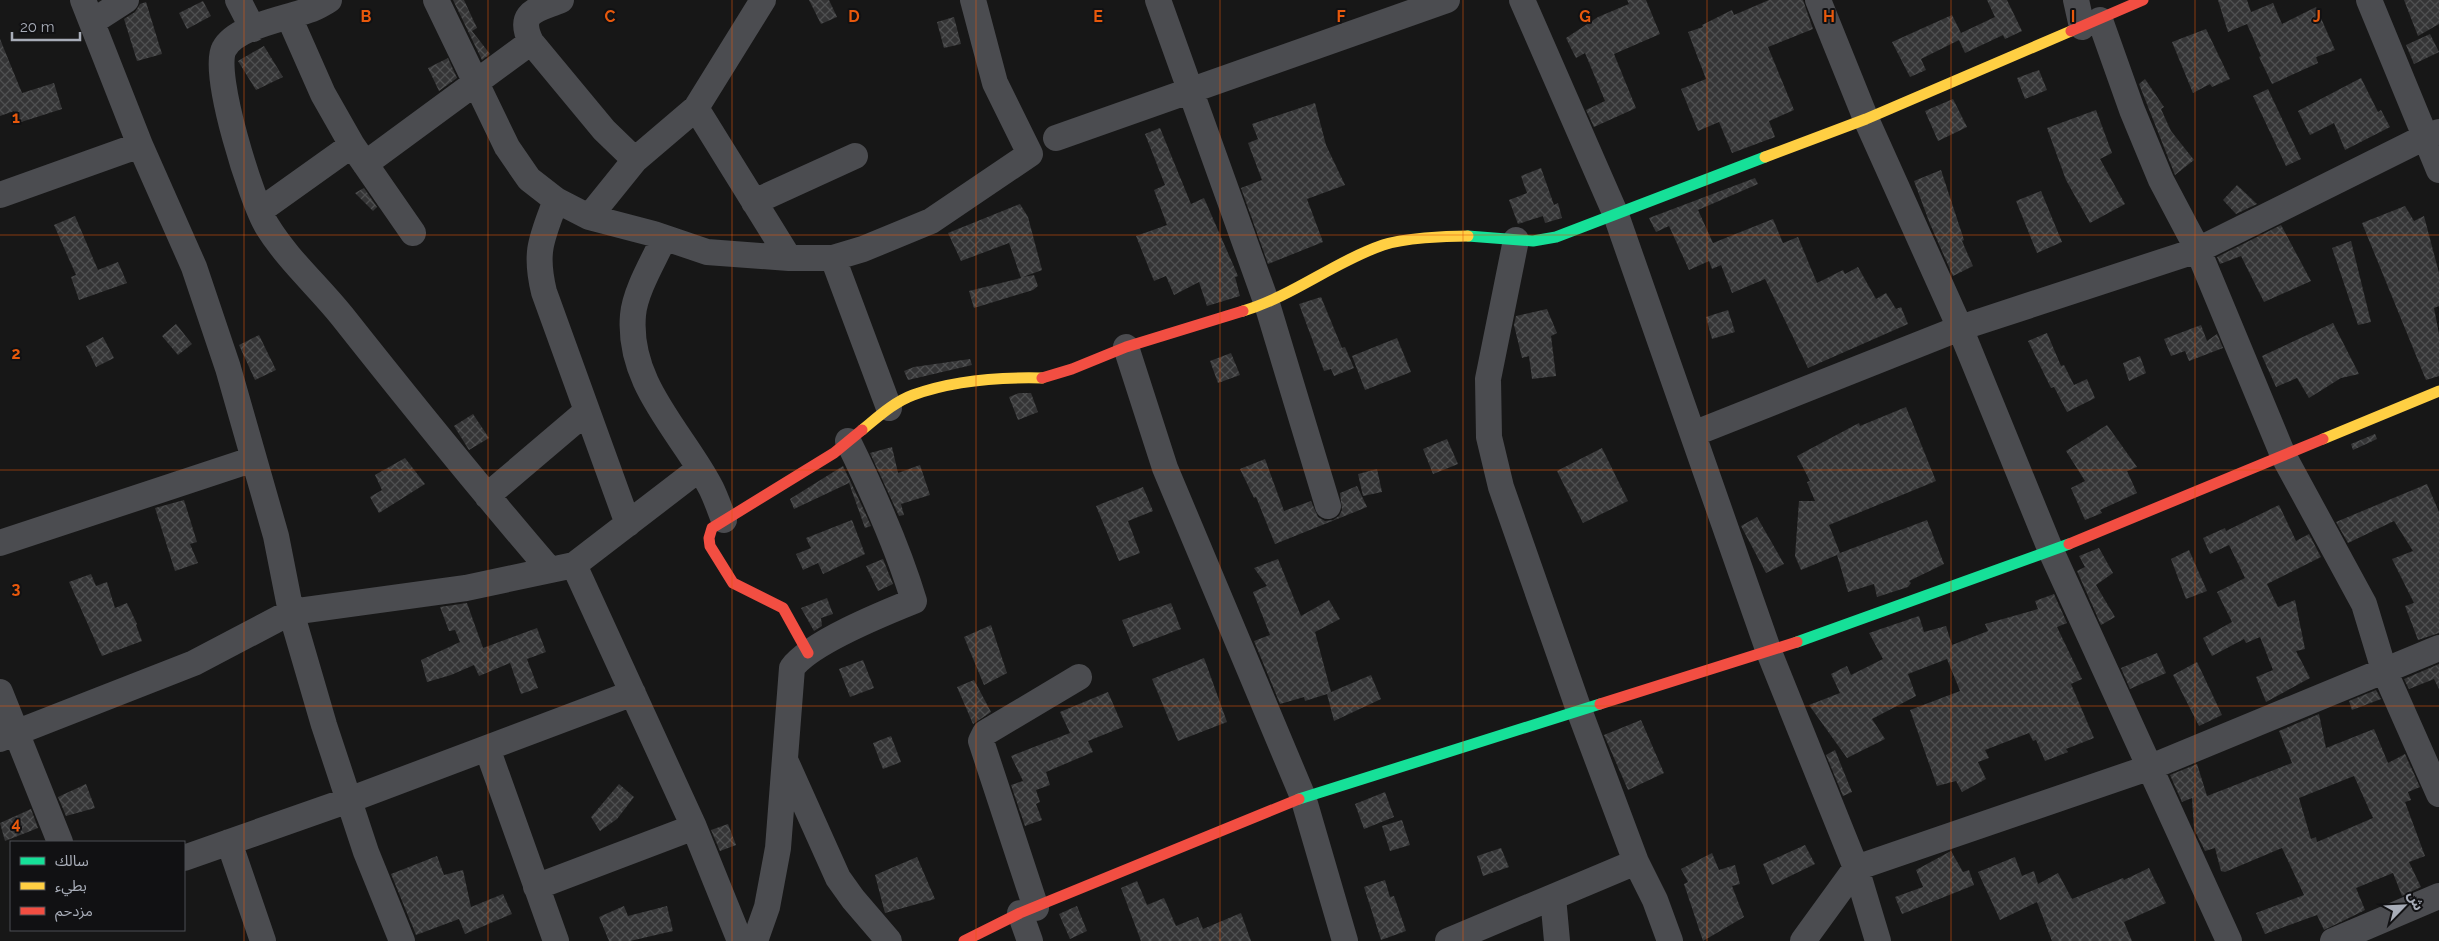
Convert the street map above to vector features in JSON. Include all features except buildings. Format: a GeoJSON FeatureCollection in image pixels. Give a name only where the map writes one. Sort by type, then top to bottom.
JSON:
{"type":"FeatureCollection","features":[{"type":"Feature","properties":{"kind":"street"},"geometry":{"type":"LineString","coordinates":[[126,0],[88,11],[140,145],[194,266],[228,368],[276,536],[291,612],[324,725],[373,870],[402,941]]}},
{"type":"Feature","properties":{"kind":"street"},"geometry":{"type":"LineString","coordinates":[[238,0],[253,29]]}},
{"type":"Feature","properties":{"kind":"street"},"geometry":{"type":"LineString","coordinates":[[436,0],[507,146],[529,179],[556,200],[589,217],[707,252],[789,258],[833,258],[863,249],[931,222],[1030,154],[995,83],[973,0]]}},
{"type":"Feature","properties":{"kind":"street"},"geometry":{"type":"LineString","coordinates":[[562,0],[528,14],[525,21],[526,30],[531,42],[604,130],[635,160]]}},
{"type":"Feature","properties":{"kind":"street"},"geometry":{"type":"LineString","coordinates":[[589,217],[635,160],[696,108],[763,0]]}},
{"type":"Feature","properties":{"kind":"street"},"geometry":{"type":"LineString","coordinates":[[1158,0],[1267,304],[1328,506]]}},
{"type":"Feature","properties":{"kind":"street"},"geometry":{"type":"LineString","coordinates":[[1056,138],[1447,0]]}},
{"type":"Feature","properties":{"kind":"street"},"geometry":{"type":"LineString","coordinates":[[1522,0],[1616,215],[1769,652],[1856,868],[1878,941]]}},
{"type":"Feature","properties":{"kind":"street"},"geometry":{"type":"LineString","coordinates":[[1818,0],[1866,119],[1960,328],[2051,551],[2229,941]]}},
{"type":"Feature","properties":{"kind":"street"},"geometry":{"type":"LineString","coordinates":[[2076,0],[2091,24],[2132,110],[2158,171],[2198,250],[2283,455],[2364,604],[2384,670],[2439,794]]}},
{"type":"Feature","properties":{"kind":"street"},"geometry":{"type":"LineString","coordinates":[[808,653],[784,608],[733,582],[714,555],[709,538],[712,528],[834,453],[889,408],[912,395],[968,381],[997,377],[1043,378],[1072,369],[1126,347],[1267,304],[1313,278],[1384,245],[1466,236],[1533,241],[1556,237],[1866,119],[2091,24],[2143,0]]}},
{"type":"Feature","properties":{"kind":"street"},"geometry":{"type":"LineString","coordinates":[[2369,0],[2432,134],[2439,170]]}},
{"type":"Feature","properties":{"kind":"street"},"geometry":{"type":"LineString","coordinates":[[413,233],[359,154],[323,94],[309,7],[230,40],[223,50],[221,65],[224,97],[266,223],[283,251],[329,299],[487,496],[562,568],[633,693],[694,827],[740,941]]}},
{"type":"Feature","properties":{"kind":"street"},"geometry":{"type":"LineString","coordinates":[[261,210],[359,154],[476,82],[531,42]]}},
{"type":"Feature","properties":{"kind":"street"},"geometry":{"type":"LineString","coordinates":[[696,108],[789,258]]}},
{"type":"Feature","properties":{"kind":"street"},"geometry":{"type":"LineString","coordinates":[[1693,434],[1960,328],[2198,250],[2432,134]]}},
{"type":"Feature","properties":{"kind":"street"},"geometry":{"type":"LineString","coordinates":[[0,195],[140,145]]}},
{"type":"Feature","properties":{"kind":"street"},"geometry":{"type":"LineString","coordinates":[[754,202],[855,156]]}},
{"type":"Feature","properties":{"kind":"street"},"geometry":{"type":"LineString","coordinates":[[556,200],[539,244],[538,267],[544,292],[628,524]]}},
{"type":"Feature","properties":{"kind":"street"},"geometry":{"type":"LineString","coordinates":[[664,238],[636,299],[633,314],[633,339],[643,378],[666,420],[712,489],[724,520]]}},
{"type":"Feature","properties":{"kind":"street"},"geometry":{"type":"LineString","coordinates":[[1516,240],[1488,380],[1489,437],[1501,487],[1579,710],[1636,862],[1654,900],[1670,941]]}},
{"type":"Feature","properties":{"kind":"street"},"geometry":{"type":"LineString","coordinates":[[833,258],[889,408]]}},
{"type":"Feature","properties":{"kind":"street"},"geometry":{"type":"LineString","coordinates":[[1126,347],[1165,468],[1304,797],[1345,941]]}},
{"type":"Feature","properties":{"kind":"street"},"geometry":{"type":"LineString","coordinates":[[964,941],[1028,910],[1234,824],[1304,797],[1769,652],[2051,551],[2439,391]]}},
{"type":"Feature","properties":{"kind":"street"},"geometry":{"type":"LineString","coordinates":[[487,496],[587,411]]}},
{"type":"Feature","properties":{"kind":"street"},"geometry":{"type":"LineString","coordinates":[[755,941],[767,907],[778,848],[792,668],[799,659],[808,653],[890,611],[914,601],[902,559],[848,442]]}},
{"type":"Feature","properties":{"kind":"street"},"geometry":{"type":"LineString","coordinates":[[0,543],[254,459]]}},
{"type":"Feature","properties":{"kind":"street"},"geometry":{"type":"LineString","coordinates":[[8,736],[194,663],[291,612],[466,588],[562,568],[628,524],[699,469]]}},
{"type":"Feature","properties":{"kind":"street"},"geometry":{"type":"LineString","coordinates":[[1803,941],[1856,868],[2151,767],[2439,648]]}},
{"type":"Feature","properties":{"kind":"street"},"geometry":{"type":"LineString","coordinates":[[1030,941],[1028,910],[981,741],[985,733],[1079,677]]}},
{"type":"Feature","properties":{"kind":"street"},"geometry":{"type":"LineString","coordinates":[[0,692],[8,736],[60,841]]}},
{"type":"Feature","properties":{"kind":"street"},"geometry":{"type":"LineString","coordinates":[[185,858],[349,800],[633,693]]}},
{"type":"Feature","properties":{"kind":"street"},"geometry":{"type":"LineString","coordinates":[[486,748],[556,941]]}},
{"type":"Feature","properties":{"kind":"street"},"geometry":{"type":"LineString","coordinates":[[784,759],[838,878],[853,899],[889,941]]}},
{"type":"Feature","properties":{"kind":"street"},"geometry":{"type":"LineString","coordinates":[[536,887],[694,827]]}},
{"type":"Feature","properties":{"kind":"street"},"geometry":{"type":"LineString","coordinates":[[229,842],[263,941]]}},
{"type":"Feature","properties":{"kind":"street"},"geometry":{"type":"LineString","coordinates":[[1448,941],[1636,862]]}},
{"type":"Feature","properties":{"kind":"street"},"geometry":{"type":"LineString","coordinates":[[2333,941],[2439,896]]}},
{"type":"Feature","properties":{"kind":"street"},"geometry":{"type":"LineString","coordinates":[[1553,897],[1557,941]]}},
{"type":"Feature","properties":{"kind":"traffic: fast"},"geometry":{"type":"LineString","coordinates":[[1468,236],[1533,241],[1556,237],[1765,157]]}},
{"type":"Feature","properties":{"kind":"traffic: fast"},"geometry":{"type":"LineString","coordinates":[[1797,642],[2069,544]]}},
{"type":"Feature","properties":{"kind":"traffic: fast"},"geometry":{"type":"LineString","coordinates":[[1299,799],[1600,704]]}},
{"type":"Feature","properties":{"kind":"traffic: slow"},"geometry":{"type":"LineString","coordinates":[[1765,157],[1866,119],[2071,31]]}},
{"type":"Feature","properties":{"kind":"traffic: slow"},"geometry":{"type":"LineString","coordinates":[[1243,311],[1279,297],[1347,260],[1383,245],[1413,239],[1468,236]]}},
{"type":"Feature","properties":{"kind":"traffic: slow"},"geometry":{"type":"LineString","coordinates":[[862,430],[899,402],[929,390],[976,381],[1042,378]]}},
{"type":"Feature","properties":{"kind":"traffic: slow"},"geometry":{"type":"LineString","coordinates":[[2323,439],[2439,391]]}},
{"type":"Feature","properties":{"kind":"traffic: jam"},"geometry":{"type":"LineString","coordinates":[[2071,31],[2143,0]]}},
{"type":"Feature","properties":{"kind":"traffic: jam"},"geometry":{"type":"LineString","coordinates":[[1042,378],[1072,369],[1126,347],[1243,311]]}},
{"type":"Feature","properties":{"kind":"traffic: jam"},"geometry":{"type":"LineString","coordinates":[[808,653],[783,608],[733,583],[710,546],[709,538],[712,528],[834,453],[862,430]]}},
{"type":"Feature","properties":{"kind":"traffic: jam"},"geometry":{"type":"LineString","coordinates":[[2069,544],[2323,439]]}},
{"type":"Feature","properties":{"kind":"traffic: jam"},"geometry":{"type":"LineString","coordinates":[[1600,704],[1797,642]]}},
{"type":"Feature","properties":{"kind":"traffic: jam"},"geometry":{"type":"LineString","coordinates":[[964,941],[1020,913],[1299,799]]}}]}
